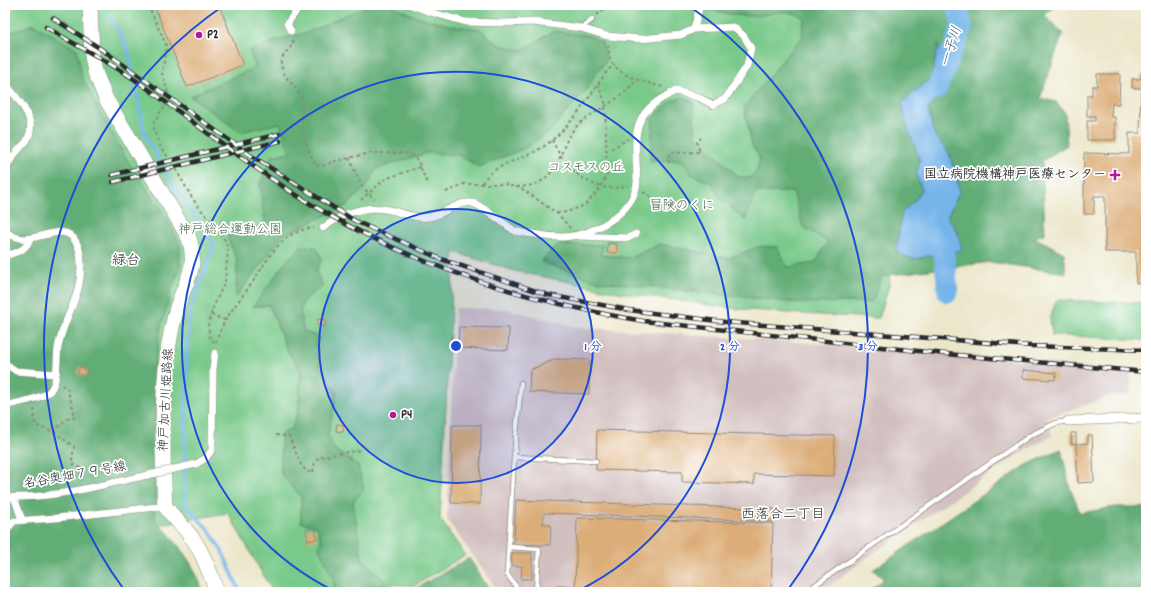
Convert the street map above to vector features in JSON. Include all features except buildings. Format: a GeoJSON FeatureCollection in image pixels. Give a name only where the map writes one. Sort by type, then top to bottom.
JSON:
{"type":"FeatureCollection","features":[{"type":"Feature","properties":{"kind":"main road","name":"神戸加古川姫路線"},"geometry":{"type":"LineString","coordinates":[[90,5],[92,56],[106,99],[189,238],[193,251],[192,268],[176,310],[169,344],[165,397],[165,506]]}},
{"type":"Feature","properties":{"kind":"main road"},"geometry":{"type":"LineString","coordinates":[[165,506],[171,516],[195,542],[209,567],[217,592]]}},
{"type":"Feature","properties":{"kind":"street"},"geometry":{"type":"LineString","coordinates":[[5,8],[11,5]]}},
{"type":"Feature","properties":{"kind":"street"},"geometry":{"type":"LineString","coordinates":[[291,31],[288,24],[297,10],[296,5]]}},
{"type":"Feature","properties":{"kind":"street"},"geometry":{"type":"LineString","coordinates":[[323,228],[350,211],[368,207],[380,208],[411,216],[430,217],[458,203],[473,203],[516,231],[551,236],[583,234],[615,217],[630,202],[636,190],[637,181],[637,133],[639,122],[646,110],[662,97],[676,91],[698,97],[713,105],[725,99],[747,66],[751,48],[744,36],[734,27],[694,29],[681,35],[641,39],[607,36],[581,28],[533,22],[466,22],[411,5]]}},
{"type":"Feature","properties":{"kind":"street"},"geometry":{"type":"LineString","coordinates":[[694,29],[700,5]]}},
{"type":"Feature","properties":{"kind":"street"},"geometry":{"type":"LineString","coordinates":[[5,83],[21,104],[28,117],[30,128],[28,138],[8,163],[5,171]]}},
{"type":"Feature","properties":{"kind":"street"},"geometry":{"type":"LineString","coordinates":[[5,230],[16,239],[30,238],[60,232],[68,234],[76,241],[81,254],[80,287],[59,342],[55,376],[50,392],[5,406]]}},
{"type":"Feature","properties":{"kind":"street"},"geometry":{"type":"LineString","coordinates":[[572,235],[628,238],[636,234]]}},
{"type":"Feature","properties":{"kind":"street"},"geometry":{"type":"LineString","coordinates":[[5,256],[23,250],[28,244],[30,238]]}},
{"type":"Feature","properties":{"kind":"street","name":"名谷奥畑７９号線"},"geometry":{"type":"LineString","coordinates":[[5,497],[51,494],[84,488],[196,464],[206,458],[212,450],[213,369],[216,353]]}},
{"type":"Feature","properties":{"kind":"street"},"geometry":{"type":"LineString","coordinates":[[5,363],[16,371],[55,376]]}},
{"type":"Feature","properties":{"kind":"street"},"geometry":{"type":"LineString","coordinates":[[1068,422],[1146,418]]}},
{"type":"Feature","properties":{"kind":"street"},"geometry":{"type":"LineString","coordinates":[[14,497],[22,520]]}},
{"type":"Feature","properties":{"kind":"street"},"geometry":{"type":"LineString","coordinates":[[5,532],[14,521],[165,506]]}},
{"type":"Feature","properties":{"kind":"lane"},"geometry":{"type":"LineString","coordinates":[[464,5],[512,5]]}},
{"type":"Feature","properties":{"kind":"lane"},"geometry":{"type":"LineString","coordinates":[[581,28],[592,20]]}},
{"type":"Feature","properties":{"kind":"lane"},"geometry":{"type":"LineString","coordinates":[[520,592],[507,574],[514,457],[521,383]]}},
{"type":"Feature","properties":{"kind":"lane"},"geometry":{"type":"LineString","coordinates":[[805,592],[1031,435],[1056,423],[1068,422]]}},
{"type":"Feature","properties":{"kind":"lane"},"geometry":{"type":"LineString","coordinates":[[514,457],[596,461]]}},
{"type":"Feature","properties":{"kind":"lane"},"geometry":{"type":"LineString","coordinates":[[509,547],[539,549],[536,592]]}},
{"type":"Feature","properties":{"kind":"path"},"geometry":{"type":"LineString","coordinates":[[148,5],[167,47],[162,74],[169,96],[166,104],[154,122],[156,138],[192,198],[225,240],[228,250],[225,281],[208,325],[210,339],[216,342],[225,320],[266,260],[284,240],[306,228],[323,228]]}},
{"type":"Feature","properties":{"kind":"path"},"geometry":{"type":"LineString","coordinates":[[592,20],[608,5]]}},
{"type":"Feature","properties":{"kind":"path"},"geometry":{"type":"LineString","coordinates":[[291,31],[294,40],[292,46],[281,60],[281,64],[284,74],[300,94],[302,126],[316,165],[322,166],[370,153],[408,153],[414,156],[427,183]]}},
{"type":"Feature","properties":{"kind":"path"},"geometry":{"type":"LineString","coordinates":[[607,36],[611,60],[615,65],[636,79],[676,91]]}},
{"type":"Feature","properties":{"kind":"path"},"geometry":{"type":"LineString","coordinates":[[482,183],[488,175],[501,166],[532,154],[552,140],[598,85],[608,70],[615,65]]}},
{"type":"Feature","properties":{"kind":"path"},"geometry":{"type":"LineString","coordinates":[[516,187],[535,185],[550,174],[561,158],[575,128],[605,107],[633,84],[636,79]]}},
{"type":"Feature","properties":{"kind":"path"},"geometry":{"type":"LineString","coordinates":[[557,213],[567,212],[585,205],[601,186],[607,174],[605,107],[598,85]]}},
{"type":"Feature","properties":{"kind":"path"},"geometry":{"type":"LineString","coordinates":[[606,152],[615,148],[637,133]]}},
{"type":"Feature","properties":{"kind":"path"},"geometry":{"type":"LineString","coordinates":[[669,163],[668,157],[672,153],[700,152],[697,142],[701,138]]}},
{"type":"Feature","properties":{"kind":"path"},"geometry":{"type":"LineString","coordinates":[[552,140],[561,158],[581,175],[601,186],[616,188],[628,186],[637,181]]}},
{"type":"Feature","properties":{"kind":"path"},"geometry":{"type":"LineString","coordinates":[[349,158],[362,186],[380,208]]}},
{"type":"Feature","properties":{"kind":"path"},"geometry":{"type":"LineString","coordinates":[[350,211],[385,179],[420,167]]}},
{"type":"Feature","properties":{"kind":"path"},"geometry":{"type":"LineString","coordinates":[[446,192],[464,184],[504,184],[516,187],[557,213],[566,222],[572,235]]}},
{"type":"Feature","properties":{"kind":"path"},"geometry":{"type":"LineString","coordinates":[[211,315],[225,320]]}},
{"type":"Feature","properties":{"kind":"path"},"geometry":{"type":"LineString","coordinates":[[54,432],[66,419],[74,418],[74,411],[69,399],[68,390],[55,376]]}},
{"type":"Feature","properties":{"kind":"path"},"geometry":{"type":"LineString","coordinates":[[33,398],[35,426],[54,432],[74,447],[72,460],[74,465],[80,468],[84,488]]}},
{"type":"Feature","properties":{"kind":"path"},"geometry":{"type":"LineString","coordinates":[[276,435],[289,436],[300,465],[307,472],[313,472],[315,462],[319,457],[360,450]]}},
{"type":"Feature","properties":{"kind":"shaded area"},"geometry":{"type":"Polygon","coordinates":[[[455,308],[507,309],[576,327],[898,349],[1032,361],[1131,373],[1131,394],[1110,396],[1047,418],[1052,436],[1020,453],[878,550],[820,592],[499,592],[447,520],[455,308]]]}},
{"type":"Feature","properties":{"kind":"green space","name":"神戸総合運動公園"},"geometry":{"type":"Polygon","coordinates":[[[5,5],[905,5],[884,254],[890,282],[879,318],[800,314],[729,308],[618,292],[515,271],[454,252],[440,519],[465,555],[414,586],[368,582],[344,592],[273,592],[228,513],[150,526],[5,561],[5,5]]]}},
{"type":"Feature","properties":{"kind":"green space"},"geometry":{"type":"Polygon","coordinates":[[[369,5],[390,5],[415,16],[454,26],[480,29],[499,45],[523,50],[553,31],[590,36],[602,42],[606,62],[597,71],[586,90],[549,132],[525,148],[479,167],[458,155],[427,153],[376,169],[369,183],[348,205],[283,235],[236,297],[237,261],[227,236],[265,225],[260,184],[272,156],[290,152],[280,123],[240,132],[190,96],[256,67],[249,51],[284,38],[306,33],[369,5]]]}},
{"type":"Feature","properties":{"kind":"green space"},"geometry":{"type":"Polygon","coordinates":[[[707,5],[1056,5],[1044,15],[1063,33],[1040,98],[1056,102],[1065,113],[1067,145],[1042,161],[1045,234],[1034,237],[1064,253],[1066,273],[990,262],[882,276],[872,302],[799,303],[597,281],[541,262],[556,245],[603,245],[601,255],[630,258],[660,244],[729,258],[760,246],[777,247],[787,267],[815,263],[828,242],[803,227],[793,192],[756,192],[745,220],[720,198],[712,183],[691,174],[682,160],[650,161],[653,119],[671,101],[685,97],[693,103],[696,137],[739,177],[750,178],[757,171],[760,159],[752,145],[744,107],[802,37],[804,18],[790,12],[778,12],[759,16],[741,16],[706,8],[707,5]],[[938,45],[932,77],[902,103],[920,160],[916,175],[922,189],[915,200],[902,213],[896,251],[958,233],[947,217],[960,191],[949,153],[935,136],[928,109],[938,96],[938,45]]]}},
{"type":"Feature","properties":{"kind":"green space"},"geometry":{"type":"Polygon","coordinates":[[[33,24],[77,49],[82,77],[96,105],[127,160],[166,217],[180,244],[180,268],[171,291],[161,327],[155,363],[155,519],[184,552],[195,571],[203,592],[5,592],[5,35],[33,24]]]}},
{"type":"Feature","properties":{"kind":"green space"},"geometry":{"type":"Polygon","coordinates":[[[301,246],[316,247],[322,259],[316,271],[323,286],[305,300],[302,304],[300,315],[304,331],[319,338],[315,344],[321,367],[337,393],[328,435],[335,450],[358,466],[364,489],[353,502],[362,558],[392,589],[415,589],[469,558],[491,592],[327,592],[335,587],[332,575],[319,548],[321,540],[317,527],[301,522],[301,497],[281,474],[281,434],[292,429],[298,411],[301,372],[287,350],[269,305],[253,307],[284,264],[301,246]]]}},
{"type":"Feature","properties":{"kind":"green space"},"geometry":{"type":"Polygon","coordinates":[[[1057,300],[1146,303],[1146,340],[1052,335],[1050,317],[1057,300]]]}},
{"type":"Feature","properties":{"kind":"green space"},"geometry":{"type":"Polygon","coordinates":[[[1061,449],[1070,488],[1080,513],[1115,507],[1143,507],[1146,592],[869,592],[884,579],[873,570],[1025,466],[1061,449]]]}},
{"type":"Feature","properties":{"kind":"water"},"geometry":{"type":"Polygon","coordinates":[[[938,44],[946,76],[938,96],[928,110],[935,136],[949,153],[960,191],[947,217],[958,233],[962,250],[912,259],[896,251],[902,213],[915,200],[922,189],[916,175],[920,160],[906,124],[902,103],[932,77],[938,44]]]}},
{"type":"Feature","properties":{"kind":"waterway","name":"一子川"},"geometry":{"type":"LineString","coordinates":[[937,89],[962,27],[957,5]]}},
{"type":"Feature","properties":{"kind":"waterway"},"geometry":{"type":"LineString","coordinates":[[109,14],[128,49],[145,135],[175,188],[214,245],[190,310],[187,357],[184,504],[209,530],[223,553],[240,592]]}},
{"type":"Feature","properties":{"kind":"waterway","name":"一子川"},"geometry":{"type":"LineString","coordinates":[[943,245],[948,292]]}},
{"type":"Feature","properties":{"kind":"railway"},"geometry":{"type":"LineString","coordinates":[[53,18],[107,53],[250,155],[355,221],[441,259],[548,295],[629,310],[725,322],[1031,346],[1146,350]]}},
{"type":"Feature","properties":{"kind":"railway"},"geometry":{"type":"LineString","coordinates":[[46,27],[132,78],[215,139],[287,189],[328,214],[370,237],[413,256],[458,274],[503,289],[549,302],[643,321],[946,354],[1146,372]]}},
{"type":"Feature","properties":{"kind":"railway"},"geometry":{"type":"LineString","coordinates":[[112,175],[279,134]]}},
{"type":"Feature","properties":{"kind":"railway"},"geometry":{"type":"LineString","coordinates":[[113,182],[280,141]]}},
{"type":"Feature","properties":{"kind":"place","name":"P2"},"geometry":{"type":"Point","coordinates":[199,35]}},
{"type":"Feature","properties":{"kind":"place","name":"国立病院機構神戸医療センター"},"geometry":{"type":"Point","coordinates":[1115,175]}},
{"type":"Feature","properties":{"kind":"place","name":"P4"},"geometry":{"type":"Point","coordinates":[393,415]}},
{"type":"Feature","properties":{"kind":"district","name":"緑台"},"geometry":{"type":"Point","coordinates":[126,261]}},
{"type":"Feature","properties":{"kind":"district","name":"西落合二丁目"},"geometry":{"type":"Point","coordinates":[783,515]}},
{"type":"Feature","properties":{"kind":"park label","name":"コスモスの丘"},"geometry":{"type":"Point","coordinates":[586,168]}},
{"type":"Feature","properties":{"kind":"park label","name":"冒険のくに"},"geometry":{"type":"Point","coordinates":[682,206]}}]}
